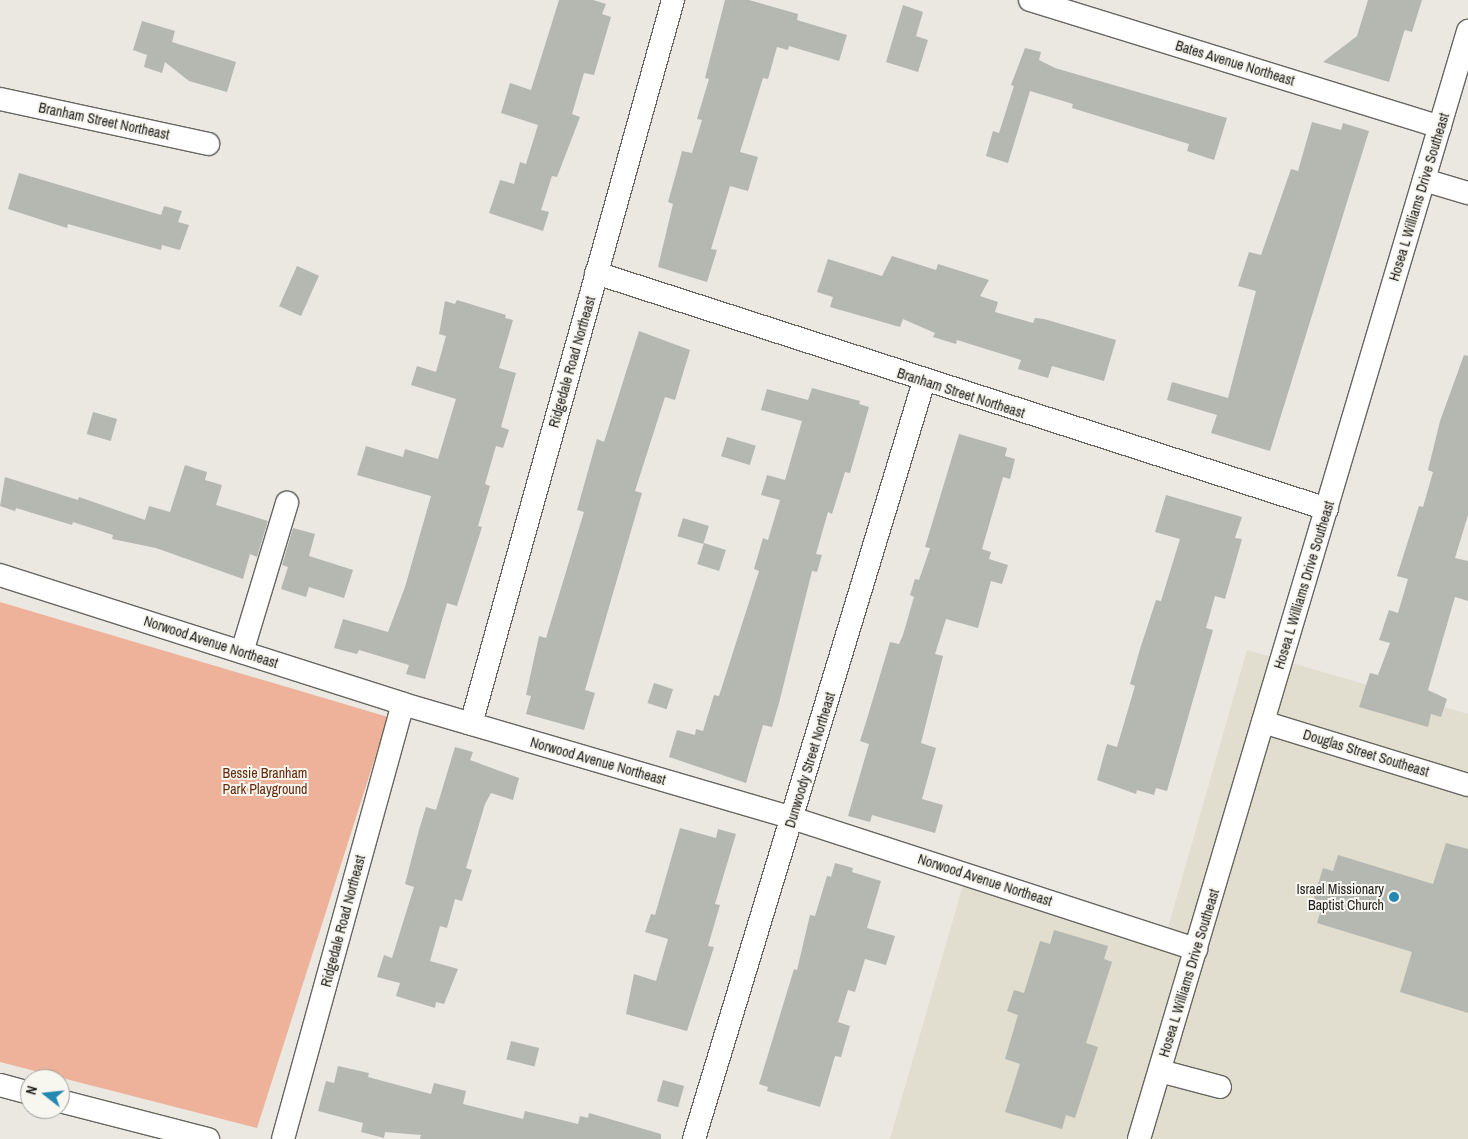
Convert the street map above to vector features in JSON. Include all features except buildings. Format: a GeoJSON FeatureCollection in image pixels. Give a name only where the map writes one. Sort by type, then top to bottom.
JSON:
{"type":"FeatureCollection","features":[{"type":"Feature","properties":{"kind":"street","name":"Ridgedale Road Northeast"},"geometry":{"type":"LineString","coordinates":[[471,724],[673,0]]}},
{"type":"Feature","properties":{"kind":"street","name":"Bates Avenue Northeast"},"geometry":{"type":"LineString","coordinates":[[1030,0],[1440,127]]}},
{"type":"Feature","properties":{"kind":"street","name":"Hosea L Williams Drive Southeast"},"geometry":{"type":"LineString","coordinates":[[1139,1139],[1468,31]]}},
{"type":"Feature","properties":{"kind":"street","name":"Branham Street Northeast"},"geometry":{"type":"LineString","coordinates":[[0,99],[208,144]]}},
{"type":"Feature","properties":{"kind":"street"},"geometry":{"type":"LineString","coordinates":[[1424,180],[1468,193]]}},
{"type":"Feature","properties":{"kind":"street","name":"Branham Street Northeast"},"geometry":{"type":"LineString","coordinates":[[596,273],[924,381],[1327,509]]}},
{"type":"Feature","properties":{"kind":"street","name":"Dunwoody Street Northeast"},"geometry":{"type":"LineString","coordinates":[[694,1139],[924,381]]}},
{"type":"Feature","properties":{"kind":"street"},"geometry":{"type":"LineString","coordinates":[[242,652],[287,503]]}},
{"type":"Feature","properties":{"kind":"street","name":"Norwood Avenue Northeast"},"geometry":{"type":"LineString","coordinates":[[0,575],[403,704],[792,818],[1196,949]]}},
{"type":"Feature","properties":{"kind":"street","name":"Ridgedale Road Northeast"},"geometry":{"type":"LineString","coordinates":[[283,1139],[403,704]]}},
{"type":"Feature","properties":{"kind":"street","name":"Douglas Street Southeast"},"geometry":{"type":"LineString","coordinates":[[1263,722],[1468,785]]}},
{"type":"Feature","properties":{"kind":"street"},"geometry":{"type":"LineString","coordinates":[[1160,1070],[1220,1087]]}},
{"type":"Feature","properties":{"kind":"street"},"geometry":{"type":"LineString","coordinates":[[0,1085],[20,1090]]}},
{"type":"Feature","properties":{"kind":"street"},"geometry":{"type":"LineString","coordinates":[[70,1104],[208,1139]]}},
{"type":"Feature","properties":{"kind":"shaded area"},"geometry":{"type":"Polygon","coordinates":[[[1247,650],[1468,714],[1468,1139],[890,1139],[968,868],[1168,928],[1247,650]]]}},
{"type":"Feature","properties":{"kind":"green space","name":"Bessie Branham Park Playground"},"geometry":{"type":"Polygon","coordinates":[[[0,602],[388,717],[257,1128],[70,1080],[70,1069],[27,1069],[0,1062],[0,602]]]}},
{"type":"Feature","properties":{"kind":"place","name":"Israel Missionary Baptist Church"},"geometry":{"type":"Point","coordinates":[1394,897]}}]}
